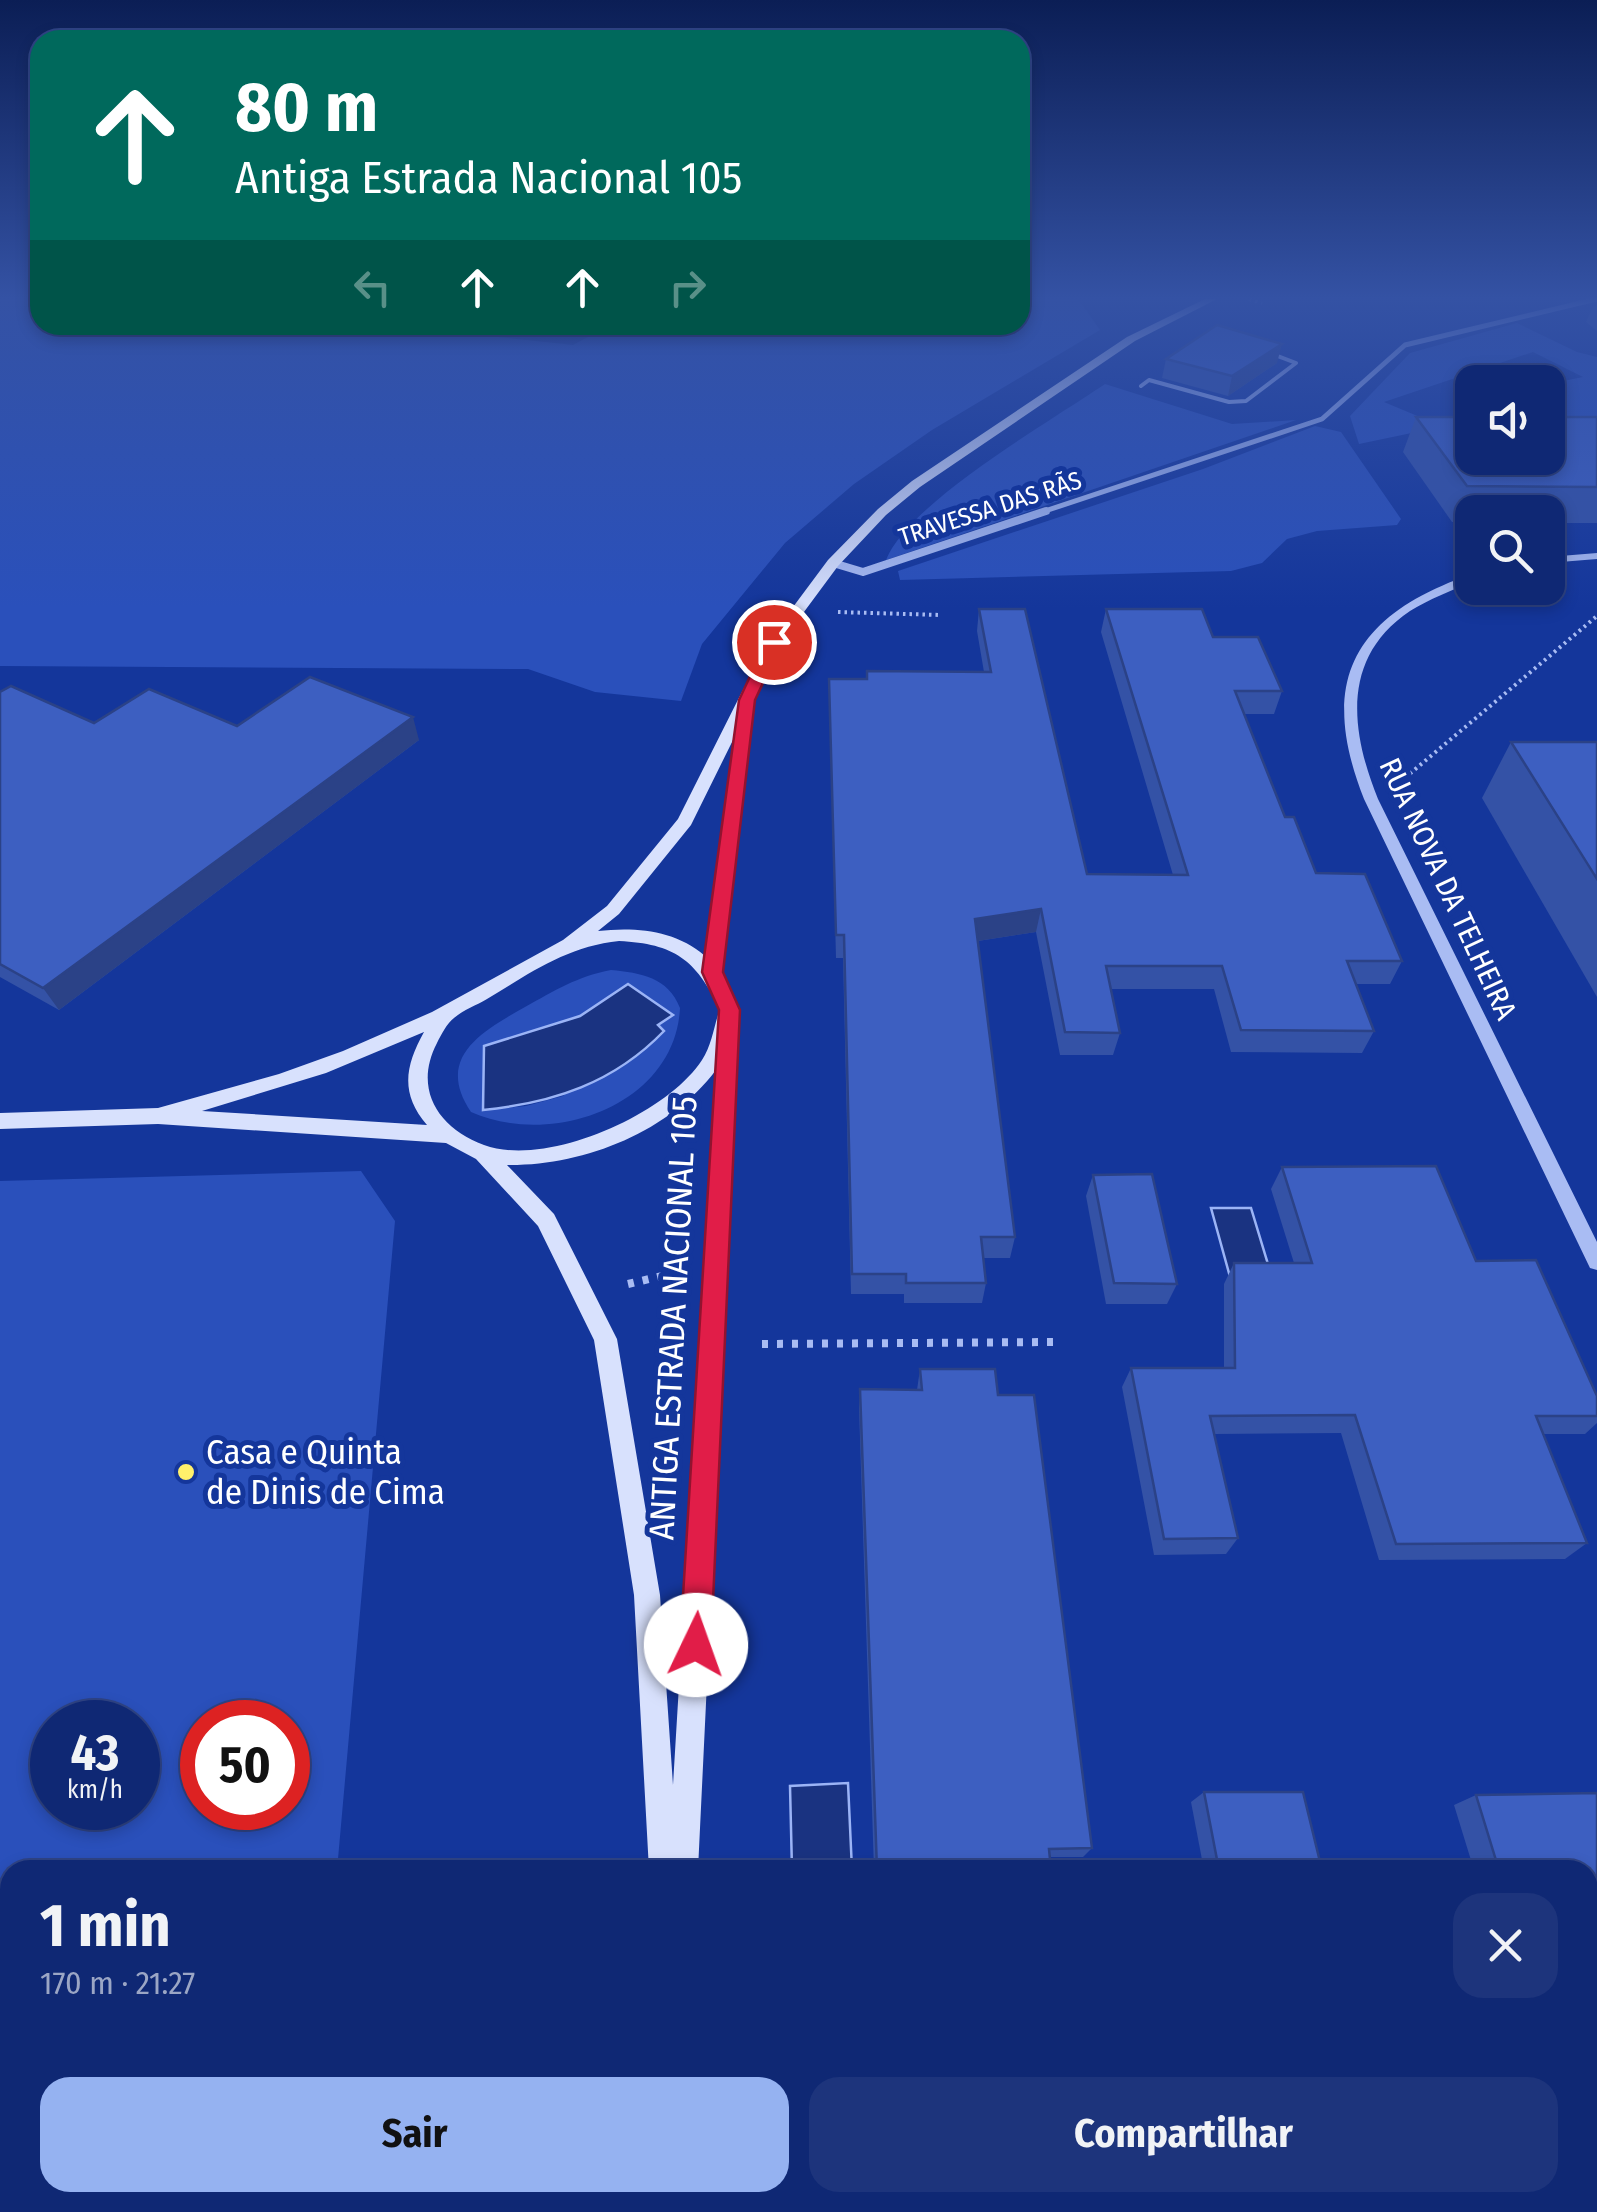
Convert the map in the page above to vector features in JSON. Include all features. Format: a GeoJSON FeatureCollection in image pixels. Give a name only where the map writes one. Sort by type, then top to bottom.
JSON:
{"type":"FeatureCollection","features":[{"type":"Feature","properties":{"kind":"main road"},"geometry":{"type":"LineString","coordinates":[[158,1116],[318,1069],[445,1015],[566,946],[613,910],[686,820],[774,642],[832,563],[916,484],[1037,402]]}},
{"type":"Feature","properties":{"kind":"main road"},"geometry":{"type":"LineString","coordinates":[[712,972],[747,700]]}},
{"type":"Feature","properties":{"kind":"main road"},"geometry":{"type":"LineString","coordinates":[[445,1015],[424,1048],[414,1080],[428,1115],[450,1135],[484,1154],[543,1155],[619,1134],[671,1104],[710,1065],[729,1010],[712,972],[690,951],[656,938],[615,934],[566,946]]}},
{"type":"Feature","properties":{"kind":"main road","name":"ANTIGA ESTRADA NACIONAL 105"},"geometry":{"type":"LineString","coordinates":[[685,1860],[729,1010]]}},
{"type":"Feature","properties":{"kind":"main road"},"geometry":{"type":"LineString","coordinates":[[0,1121],[158,1116],[450,1135]]}},
{"type":"Feature","properties":{"kind":"main road","name":"ANTIGA ESTRADA NACIONAL 105"},"geometry":{"type":"LineString","coordinates":[[484,1154],[546,1220],[605,1340],[647,1596],[663,1860]]}},
{"type":"Feature","properties":{"kind":"street","name":"TRAVESSA DAS RÃS"},"geometry":{"type":"LineString","coordinates":[[832,563],[863,572],[1322,419],[1341,402]]}},
{"type":"Feature","properties":{"kind":"street"},"geometry":{"type":"LineString","coordinates":[[1565,559],[1597,556]]}},
{"type":"Feature","properties":{"kind":"street","name":"RUA NOVA DA TELHEIRA"},"geometry":{"type":"LineString","coordinates":[[1455,585],[1403,610],[1375,636],[1349,694],[1348,736],[1370,799],[1597,1262]]}},
{"type":"Feature","properties":{"kind":"path"},"geometry":{"type":"LineString","coordinates":[[838,612],[941,615]]}},
{"type":"Feature","properties":{"kind":"path"},"geometry":{"type":"LineString","coordinates":[[1398,783],[1587,624],[1597,620]]}},
{"type":"Feature","properties":{"kind":"path"},"geometry":{"type":"LineString","coordinates":[[628,1284],[679,1272]]}},
{"type":"Feature","properties":{"kind":"path"},"geometry":{"type":"LineString","coordinates":[[762,1344],[1056,1342]]}},
{"type":"Feature","properties":{"kind":"shaded area"},"geometry":{"type":"Polygon","coordinates":[[[0,402],[979,402],[854,484],[785,543],[702,644],[681,701],[595,692],[528,669],[0,666],[0,402]]]}},
{"type":"Feature","properties":{"kind":"shaded area"},"geometry":{"type":"Polygon","coordinates":[[[1077,402],[1163,402],[1232,424],[1296,420],[886,560],[922,514],[1018,441],[1077,402]]]}},
{"type":"Feature","properties":{"kind":"shaded area"},"geometry":{"type":"Polygon","coordinates":[[[1363,402],[1385,402],[1439,425],[1455,419],[1455,430],[1426,430],[1359,444],[1350,416],[1363,402]]]}},
{"type":"Feature","properties":{"kind":"shaded area"},"geometry":{"type":"Polygon","coordinates":[[[1565,402],[1597,402],[1597,431],[1565,432],[1565,402]]]}},
{"type":"Feature","properties":{"kind":"shaded area"},"geometry":{"type":"Polygon","coordinates":[[[1315,426],[1341,432],[1401,519],[1397,525],[1317,531],[1287,539],[1262,563],[1231,571],[900,580],[898,571],[1203,469],[1315,426]]]}},
{"type":"Feature","properties":{"kind":"shaded area"},"geometry":{"type":"Polygon","coordinates":[[[611,970],[643,975],[661,983],[675,998],[680,1008],[673,1042],[656,1071],[633,1093],[604,1110],[571,1121],[537,1125],[503,1122],[471,1112],[458,1076],[468,1048],[509,1016],[566,985],[611,970]],[[628,984],[580,1016],[484,1046],[483,1110],[526,1106],[563,1096],[657,1025],[628,984]]]}},
{"type":"Feature","properties":{"kind":"shaded area"},"geometry":{"type":"Polygon","coordinates":[[[628,984],[673,1015],[658,1025],[664,1031],[645,1049],[603,1077],[558,1096],[483,1110],[484,1046],[580,1016],[628,984]]]}},
{"type":"Feature","properties":{"kind":"shaded area","name":"Casa e Quinta de Dinis de Cima"},"geometry":{"type":"Polygon","coordinates":[[[361,1171],[395,1221],[338,1860],[0,1860],[0,1181],[361,1171]]]}},
{"type":"Feature","properties":{"kind":"shaded area"},"geometry":{"type":"Polygon","coordinates":[[[1211,1208],[1251,1208],[1274,1284],[1232,1284],[1211,1208]]]}},
{"type":"Feature","properties":{"kind":"shaded area"},"geometry":{"type":"Polygon","coordinates":[[[848,1783],[852,1860],[792,1860],[790,1786],[848,1783]]]}},
{"type":"Feature","properties":{"kind":"building"},"geometry":{"type":"Polygon","coordinates":[[[1416,417],[1455,417],[1455,470],[1416,417]]]}},
{"type":"Feature","properties":{"kind":"building"},"geometry":{"type":"Polygon","coordinates":[[[1565,417],[1597,417],[1597,487],[1467,486],[1459,475],[1565,475],[1565,417]]]}},
{"type":"Feature","properties":{"kind":"building"},"geometry":{"type":"Polygon","coordinates":[[[979,609],[1025,609],[1087,874],[1188,875],[1106,609],[1202,609],[1213,637],[1258,637],[1282,691],[1235,691],[1285,817],[1294,817],[1316,873],[1365,874],[1402,961],[1347,961],[1374,1031],[1241,1030],[1222,966],[1106,966],[1120,1033],[1065,1032],[1041,909],[975,919],[1015,1237],[981,1237],[986,1283],[906,1283],[906,1274],[852,1274],[844,935],[836,935],[829,679],[867,679],[867,671],[991,672],[979,609]]]}},
{"type":"Feature","properties":{"kind":"building"},"geometry":{"type":"Polygon","coordinates":[[[310,677],[413,717],[43,988],[0,964],[0,692],[11,686],[94,723],[149,689],[237,726],[310,677]]]}},
{"type":"Feature","properties":{"kind":"building"},"geometry":{"type":"Polygon","coordinates":[[[1511,742],[1597,742],[1597,879],[1511,742]]]}},
{"type":"Feature","properties":{"kind":"building"},"geometry":{"type":"Polygon","coordinates":[[[1436,1166],[1476,1261],[1536,1260],[1597,1396],[1597,1416],[1536,1416],[1587,1543],[1396,1544],[1355,1415],[1210,1416],[1238,1538],[1164,1539],[1131,1368],[1235,1368],[1234,1263],[1312,1263],[1282,1167],[1436,1166]]]}},
{"type":"Feature","properties":{"kind":"building"},"geometry":{"type":"Polygon","coordinates":[[[1152,1174],[1177,1284],[1114,1283],[1093,1175],[1152,1174]]]}},
{"type":"Feature","properties":{"kind":"building"},"geometry":{"type":"Polygon","coordinates":[[[920,1369],[995,1369],[998,1395],[1034,1395],[1092,1848],[1049,1849],[1050,1860],[877,1860],[860,1389],[922,1390],[920,1369]]]}},
{"type":"Feature","properties":{"kind":"building"},"geometry":{"type":"Polygon","coordinates":[[[1204,1792],[1303,1792],[1320,1860],[1217,1860],[1204,1792]]]}},
{"type":"Feature","properties":{"kind":"building"},"geometry":{"type":"Polygon","coordinates":[[[1597,1793],[1597,1860],[1496,1860],[1476,1795],[1597,1793]]]}},
{"type":"Feature","properties":{"kind":"place","name":"Casa e Quinta de Dinis de Cima"},"geometry":{"type":"Point","coordinates":[186,1472]}},
{"type":"Feature","properties":{"kind":"route"},"geometry":{"type":"LineString","coordinates":[[696,1645],[729,1010],[712,972],[747,700],[774,642]]}}]}
